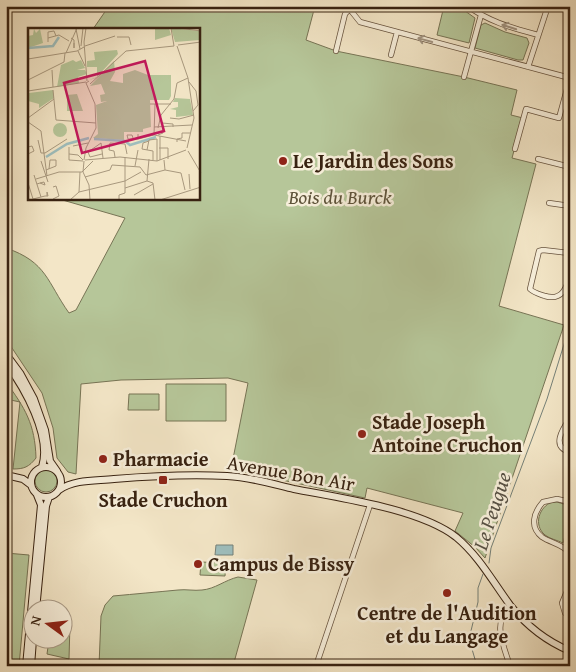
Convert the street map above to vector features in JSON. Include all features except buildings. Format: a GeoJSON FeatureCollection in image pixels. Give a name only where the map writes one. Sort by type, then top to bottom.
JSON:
{"type":"FeatureCollection","features":[{"type":"Feature","properties":{"kind":"main road"},"geometry":{"type":"LineString","coordinates":[[6,354],[24,379],[34,399],[46,430],[50,461],[62,482],[59,490],[49,497],[46,506],[37,600]]}},
{"type":"Feature","properties":{"kind":"main road"},"geometry":{"type":"LineString","coordinates":[[6,363],[22,384],[35,413],[44,449],[42,466]]}},
{"type":"Feature","properties":{"kind":"main road"},"geometry":{"type":"LineString","coordinates":[[15,476],[35,471],[42,466],[50,466],[74,483]]}},
{"type":"Feature","properties":{"kind":"main road"},"geometry":{"type":"LineString","coordinates":[[31,485],[31,478],[35,471]]}},
{"type":"Feature","properties":{"kind":"main road"},"geometry":{"type":"LineString","coordinates":[[6,475],[24,479],[31,485],[41,505],[26,666]]}},
{"type":"Feature","properties":{"kind":"main road","name":"Avenue Bon Air"},"geometry":{"type":"LineString","coordinates":[[59,490],[74,483],[142,477],[228,476],[370,504],[411,516],[443,528],[472,552],[511,606],[533,628],[551,641],[570,651]]}},
{"type":"Feature","properties":{"kind":"main road"},"geometry":{"type":"LineString","coordinates":[[37,495],[49,497]]}},
{"type":"Feature","properties":{"kind":"main road"},"geometry":{"type":"LineString","coordinates":[[31,666],[32,650]]}},
{"type":"Feature","properties":{"kind":"street"},"geometry":{"type":"LineString","coordinates":[[468,6],[481,15],[502,25],[538,35]]}},
{"type":"Feature","properties":{"kind":"street"},"geometry":{"type":"LineString","coordinates":[[528,67],[548,6]]}},
{"type":"Feature","properties":{"kind":"street"},"geometry":{"type":"LineString","coordinates":[[351,7],[352,12],[360,22],[570,78],[559,118],[526,109],[515,149]]}},
{"type":"Feature","properties":{"kind":"street"},"geometry":{"type":"LineString","coordinates":[[336,51],[345,14],[351,7]]}},
{"type":"Feature","properties":{"kind":"street"},"geometry":{"type":"LineString","coordinates":[[464,77],[481,15]]}},
{"type":"Feature","properties":{"kind":"street"},"geometry":{"type":"LineString","coordinates":[[390,55],[397,32]]}},
{"type":"Feature","properties":{"kind":"street"},"geometry":{"type":"LineString","coordinates":[[538,159],[570,167]]}},
{"type":"Feature","properties":{"kind":"street"},"geometry":{"type":"LineString","coordinates":[[549,203],[570,206]]}},
{"type":"Feature","properties":{"kind":"street"},"geometry":{"type":"LineString","coordinates":[[570,260],[569,251],[539,251],[530,289],[532,292],[550,298],[558,297],[564,293],[570,274]]}},
{"type":"Feature","properties":{"kind":"street"},"geometry":{"type":"LineString","coordinates":[[570,418],[559,442],[562,450],[570,452]]}},
{"type":"Feature","properties":{"kind":"street"},"geometry":{"type":"LineString","coordinates":[[570,502],[557,499],[543,502],[535,514],[534,520],[537,531],[542,537],[562,546],[570,552]]}},
{"type":"Feature","properties":{"kind":"street"},"geometry":{"type":"LineString","coordinates":[[316,666],[370,504]]}},
{"type":"Feature","properties":{"kind":"street"},"geometry":{"type":"LineString","coordinates":[[570,584],[562,603],[565,613],[570,618]]}},
{"type":"Feature","properties":{"kind":"street"},"geometry":{"type":"LineString","coordinates":[[510,666],[500,627],[505,611],[511,606]]}},
{"type":"Feature","properties":{"kind":"green space","name":"Bois du Burck"},"geometry":{"type":"Polygon","coordinates":[[[109,6],[315,6],[306,40],[336,51],[464,77],[517,90],[511,115],[523,118],[512,158],[536,164],[499,306],[564,325],[485,558],[455,531],[463,513],[367,488],[365,498],[231,469],[248,383],[228,378],[121,380],[81,384],[76,474],[68,472],[57,458],[53,428],[42,393],[6,339],[6,248],[30,260],[45,274],[69,313],[76,310],[125,218],[62,200],[200,200],[200,28],[94,28],[109,6]]]}},
{"type":"Feature","properties":{"kind":"green space"},"geometry":{"type":"Polygon","coordinates":[[[444,6],[458,6],[475,18],[469,43],[437,35],[444,6]]]}},
{"type":"Feature","properties":{"kind":"green space"},"geometry":{"type":"Polygon","coordinates":[[[485,23],[505,32],[527,38],[529,43],[523,60],[475,48],[481,25],[485,23]]]}},
{"type":"Feature","properties":{"kind":"green space"},"geometry":{"type":"Polygon","coordinates":[[[6,382],[13,391],[20,402],[6,399],[6,382]]]}},
{"type":"Feature","properties":{"kind":"green space"},"geometry":{"type":"Polygon","coordinates":[[[166,384],[226,384],[226,421],[166,421],[166,384]]]}},
{"type":"Feature","properties":{"kind":"green space"},"geometry":{"type":"Polygon","coordinates":[[[129,394],[159,394],[159,410],[128,410],[129,394]]]}},
{"type":"Feature","properties":{"kind":"green space"},"geometry":{"type":"Polygon","coordinates":[[[20,402],[28,417],[34,435],[36,458],[26,467],[13,469],[20,402]]]}},
{"type":"Feature","properties":{"kind":"green space"},"geometry":{"type":"Polygon","coordinates":[[[46,470],[54,473],[57,481],[54,489],[46,492],[38,489],[35,481],[38,473],[46,470]]]}},
{"type":"Feature","properties":{"kind":"green space"},"geometry":{"type":"Polygon","coordinates":[[[552,502],[570,506],[570,518],[563,543],[549,538],[541,531],[539,526],[541,512],[547,504],[552,502]]]}},
{"type":"Feature","properties":{"kind":"green space"},"geometry":{"type":"Polygon","coordinates":[[[6,553],[29,555],[25,600],[22,600],[19,666],[6,666],[6,553]]]}},
{"type":"Feature","properties":{"kind":"green space"},"geometry":{"type":"Polygon","coordinates":[[[201,562],[226,563],[225,576],[200,575],[201,562]]]}},
{"type":"Feature","properties":{"kind":"green space"},"geometry":{"type":"Polygon","coordinates":[[[238,577],[257,580],[233,666],[99,666],[101,616],[105,605],[113,596],[202,590],[238,577]]]}},
{"type":"Feature","properties":{"kind":"green space"},"geometry":{"type":"Polygon","coordinates":[[[48,650],[69,650],[69,659],[47,654],[48,650]]]}},
{"type":"Feature","properties":{"kind":"water"},"geometry":{"type":"Polygon","coordinates":[[[216,545],[233,545],[233,555],[215,555],[216,545]]]}},
{"type":"Feature","properties":{"kind":"waterway","name":"Le Peugue"},"geometry":{"type":"LineString","coordinates":[[489,563],[491,548],[547,399],[570,325]]}},
{"type":"Feature","properties":{"kind":"waterway","name":"Le Peugue"},"geometry":{"type":"LineString","coordinates":[[477,666],[469,639],[478,602],[478,588],[483,574]]}},
{"type":"Feature","properties":{"kind":"place","name":"Le Jardin des Sons"},"geometry":{"type":"Point","coordinates":[283,161]}},
{"type":"Feature","properties":{"kind":"place","name":"Stade Joseph Antoine Cruchon"},"geometry":{"type":"Point","coordinates":[362,434]}},
{"type":"Feature","properties":{"kind":"place","name":"Pharmacie"},"geometry":{"type":"Point","coordinates":[103,459]}},
{"type":"Feature","properties":{"kind":"place","name":"Stade Cruchon"},"geometry":{"type":"Point","coordinates":[163,480]}},
{"type":"Feature","properties":{"kind":"place","name":"Campus de Bissy"},"geometry":{"type":"Point","coordinates":[198,564]}},
{"type":"Feature","properties":{"kind":"place","name":"Centre de l'Audition et du Langage"},"geometry":{"type":"Point","coordinates":[447,593]}}]}
